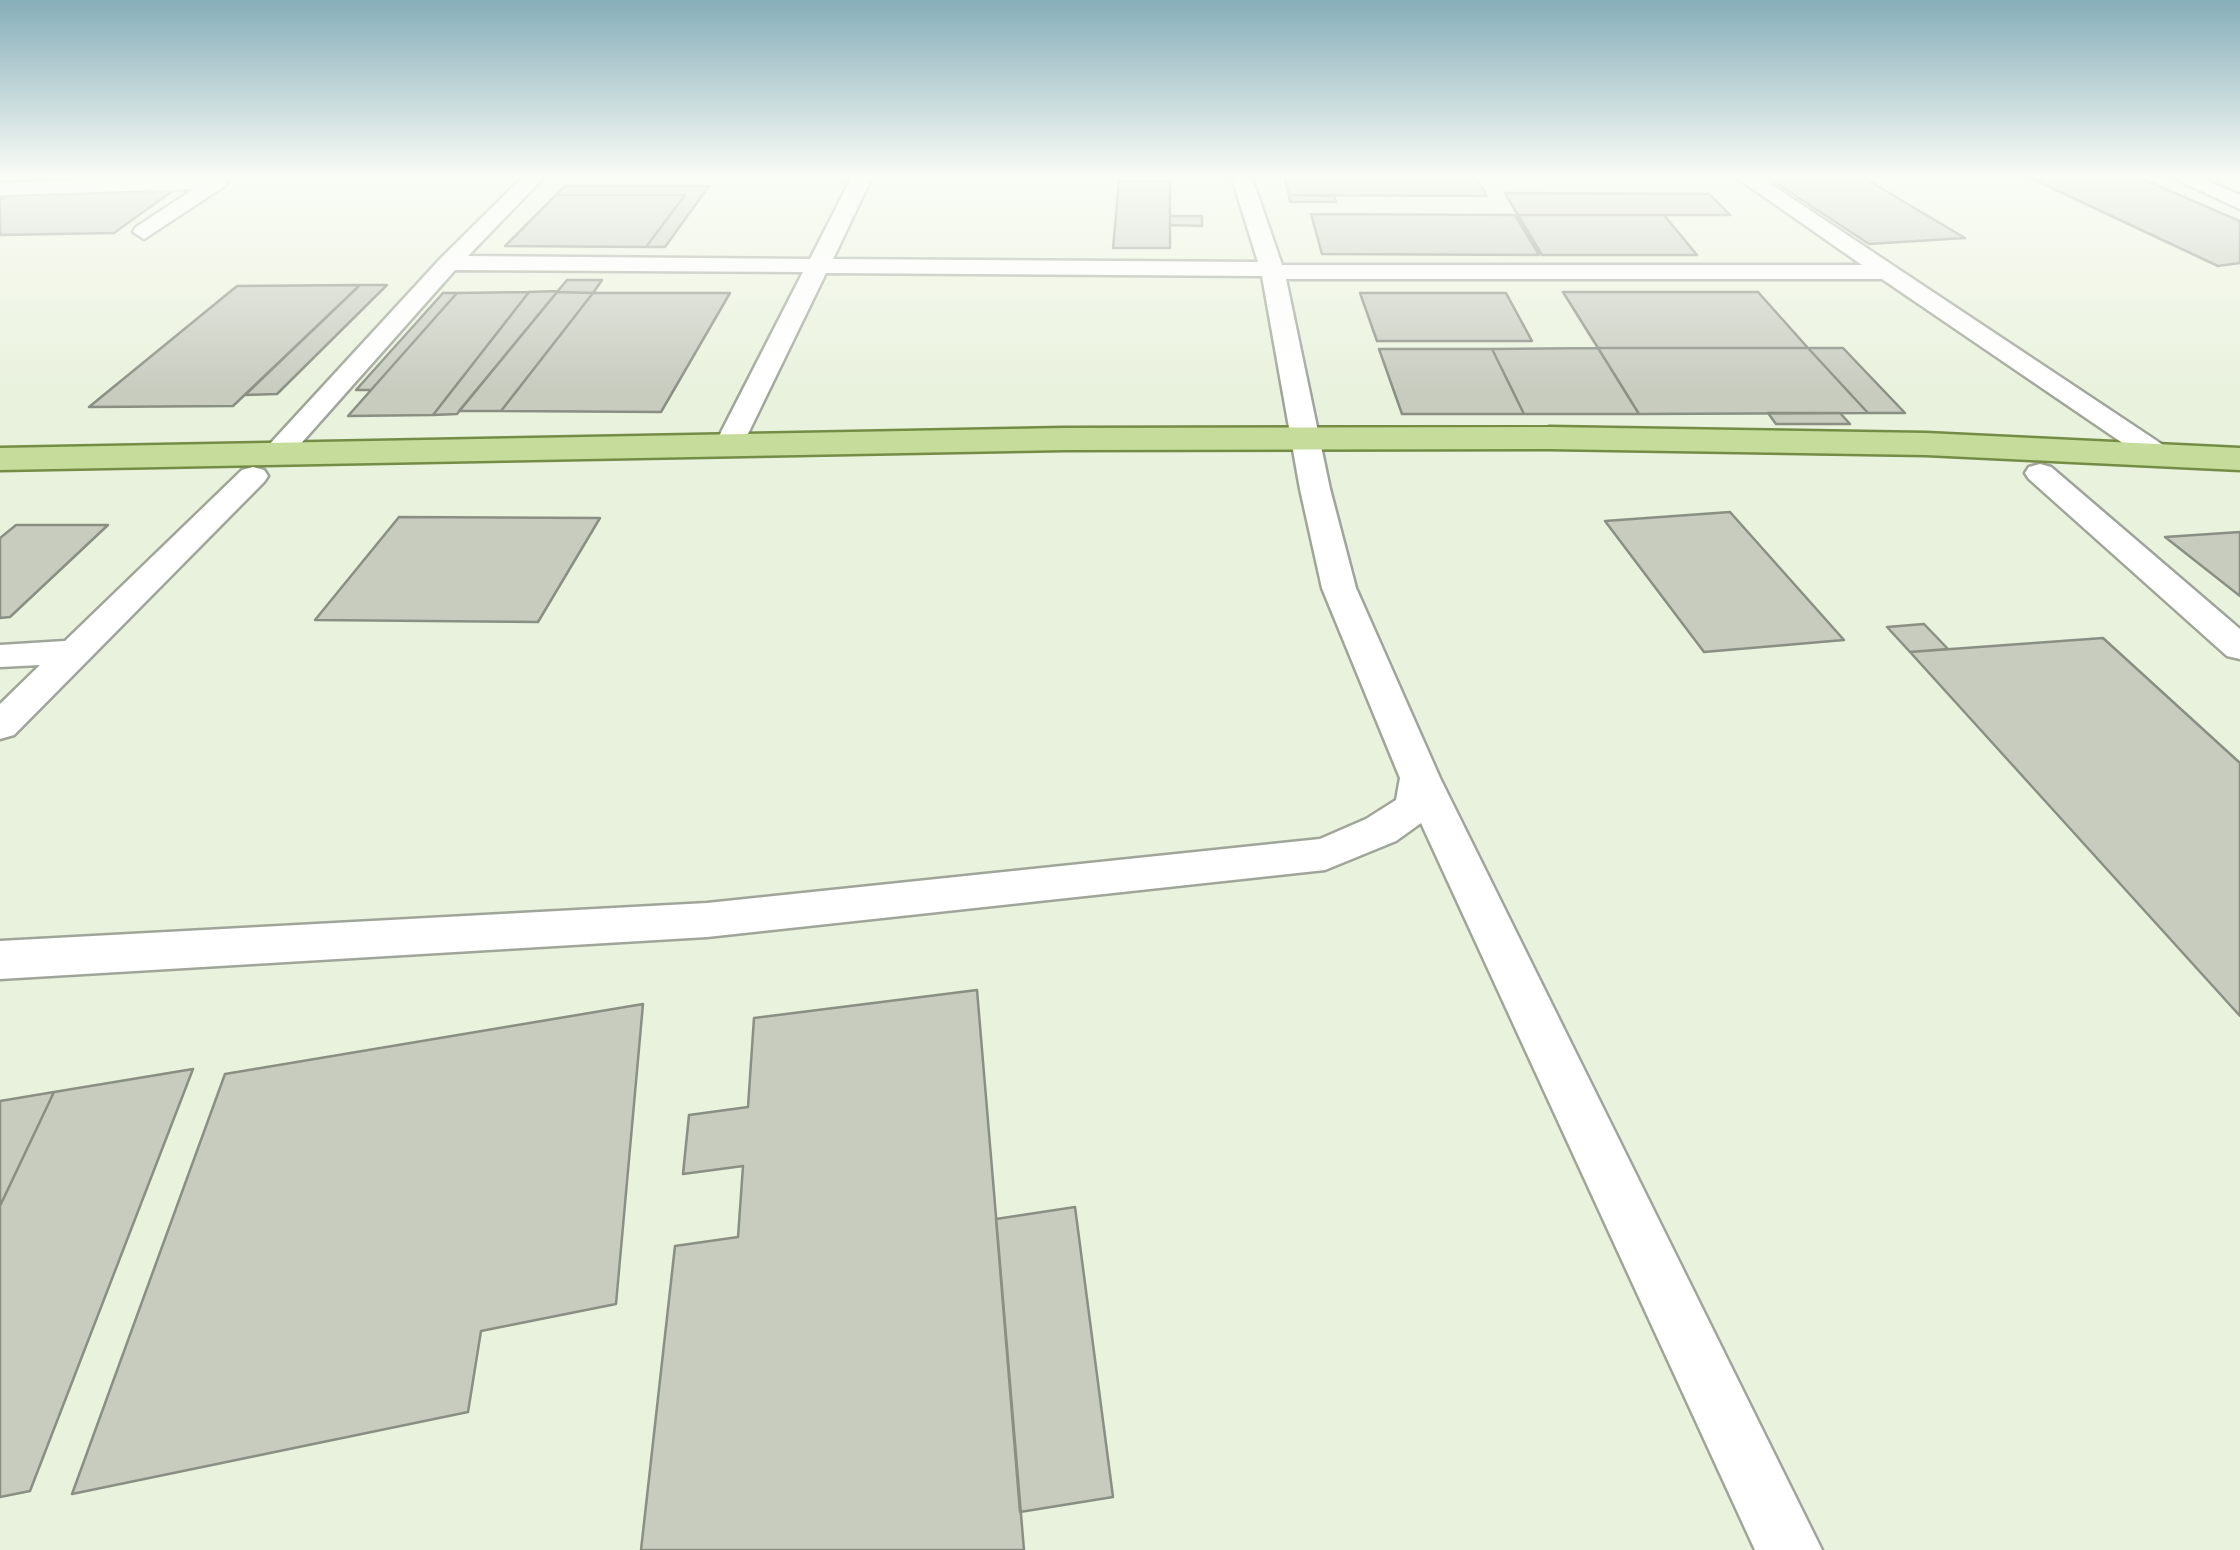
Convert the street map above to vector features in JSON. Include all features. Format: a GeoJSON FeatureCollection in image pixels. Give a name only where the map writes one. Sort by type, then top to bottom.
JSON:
{"type":"FeatureCollection","features":[{"type":"Feature","properties":{"kind":"main road"},"geometry":{"type":"LineString","coordinates":[[0,480],[729,444],[1307,450],[2240,482]]}},
{"type":"Feature","properties":{"kind":"main road"},"geometry":{"type":"LineString","coordinates":[[0,459],[265,464],[1926,444],[2240,459]]}},
{"type":"Feature","properties":{"kind":"street"},"geometry":{"type":"LineString","coordinates":[[0,726],[265,464],[464,247]]}},
{"type":"Feature","properties":{"kind":"street"},"geometry":{"type":"LineString","coordinates":[[729,444],[827,247]]}},
{"type":"Feature","properties":{"kind":"street"},"geometry":{"type":"LineString","coordinates":[[1265,247],[1339,588],[1420,778],[1788,1550]]}},
{"type":"Feature","properties":{"kind":"street"},"geometry":{"type":"LineString","coordinates":[[1851,247],[2160,455]]}},
{"type":"Feature","properties":{"kind":"street"},"geometry":{"type":"LineString","coordinates":[[449,263],[1888,272]]}},
{"type":"Feature","properties":{"kind":"street"},"geometry":{"type":"LineString","coordinates":[[2040,473],[2240,648]]}},
{"type":"Feature","properties":{"kind":"street"},"geometry":{"type":"LineString","coordinates":[[0,656],[71,652]]}},
{"type":"Feature","properties":{"kind":"street"},"geometry":{"type":"LineString","coordinates":[[0,960],[706,920],[1325,854],[1381,830],[1415,807],[1420,778]]}},
{"type":"Feature","properties":{"kind":"shaded area"},"geometry":{"type":"Polygon","coordinates":[[[0,247],[2240,247],[2240,1550],[0,1550],[0,247]]]}},
{"type":"Feature","properties":{"kind":"building"},"geometry":{"type":"Polygon","coordinates":[[[1320,247],[1534,247],[1539,255],[1322,254],[1320,247]]]}},
{"type":"Feature","properties":{"kind":"building"},"geometry":{"type":"Polygon","coordinates":[[[1537,247],[1691,247],[1697,255],[1542,255],[1537,247]]]}},
{"type":"Feature","properties":{"kind":"building"},"geometry":{"type":"Polygon","coordinates":[[[2178,247],[2240,247],[2240,263],[2218,266],[2178,247]]]}},
{"type":"Feature","properties":{"kind":"building"},"geometry":{"type":"Polygon","coordinates":[[[567,280],[602,280],[593,293],[557,292],[567,280]]]}},
{"type":"Feature","properties":{"kind":"building"},"geometry":{"type":"Polygon","coordinates":[[[360,285],[387,285],[277,394],[245,395],[360,285]]]}},
{"type":"Feature","properties":{"kind":"building"},"geometry":{"type":"Polygon","coordinates":[[[360,285],[233,406],[89,407],[237,286],[360,285]]]}},
{"type":"Feature","properties":{"kind":"building"},"geometry":{"type":"Polygon","coordinates":[[[558,291],[457,414],[433,415],[529,292],[558,291]]]}},
{"type":"Feature","properties":{"kind":"building"},"geometry":{"type":"Polygon","coordinates":[[[529,292],[433,415],[348,416],[457,293],[529,292]]]}},
{"type":"Feature","properties":{"kind":"building"},"geometry":{"type":"Polygon","coordinates":[[[557,292],[593,293],[501,411],[459,411],[557,292]]]}},
{"type":"Feature","properties":{"kind":"building"},"geometry":{"type":"Polygon","coordinates":[[[1563,292],[1758,292],[1808,348],[1598,348],[1563,292]]]}},
{"type":"Feature","properties":{"kind":"building"},"geometry":{"type":"Polygon","coordinates":[[[443,293],[457,293],[371,390],[356,390],[443,293]]]}},
{"type":"Feature","properties":{"kind":"building"},"geometry":{"type":"Polygon","coordinates":[[[593,293],[730,293],[661,412],[501,411],[593,293]]]}},
{"type":"Feature","properties":{"kind":"building"},"geometry":{"type":"Polygon","coordinates":[[[1360,293],[1506,293],[1532,341],[1377,341],[1360,293]]]}},
{"type":"Feature","properties":{"kind":"building"},"geometry":{"type":"Polygon","coordinates":[[[1598,348],[1808,348],[1868,413],[1639,414],[1598,348]]]}},
{"type":"Feature","properties":{"kind":"building"},"geometry":{"type":"Polygon","coordinates":[[[1598,348],[1639,414],[1524,414],[1492,349],[1598,348]]]}},
{"type":"Feature","properties":{"kind":"building"},"geometry":{"type":"Polygon","coordinates":[[[1808,348],[1843,348],[1905,413],[1868,413],[1808,348]]]}},
{"type":"Feature","properties":{"kind":"building"},"geometry":{"type":"Polygon","coordinates":[[[1379,349],[1492,349],[1524,414],[1402,414],[1379,349]]]}},
{"type":"Feature","properties":{"kind":"building"},"geometry":{"type":"Polygon","coordinates":[[[1768,413],[1840,413],[1850,424],[1776,424],[1768,413]]]}},
{"type":"Feature","properties":{"kind":"building"},"geometry":{"type":"Polygon","coordinates":[[[1730,512],[1844,640],[1704,652],[1605,521],[1730,512]]]}},
{"type":"Feature","properties":{"kind":"building"},"geometry":{"type":"Polygon","coordinates":[[[399,517],[600,518],[538,622],[315,620],[399,517]]]}},
{"type":"Feature","properties":{"kind":"building"},"geometry":{"type":"Polygon","coordinates":[[[16,525],[108,525],[10,617],[0,618],[0,538],[16,525]]]}},
{"type":"Feature","properties":{"kind":"building"},"geometry":{"type":"Polygon","coordinates":[[[2240,532],[2240,596],[2165,537],[2240,532]]]}},
{"type":"Feature","properties":{"kind":"building"},"geometry":{"type":"Polygon","coordinates":[[[1924,624],[1948,649],[1910,652],[1887,627],[1924,624]]]}},
{"type":"Feature","properties":{"kind":"building"},"geometry":{"type":"Polygon","coordinates":[[[2103,638],[2240,763],[2240,1016],[1910,652],[2103,638]]]}},
{"type":"Feature","properties":{"kind":"building"},"geometry":{"type":"Polygon","coordinates":[[[977,990],[1024,1550],[641,1550],[675,1246],[738,1237],[743,1166],[683,1174],[689,1115],[748,1107],[754,1018],[977,990]]]}},
{"type":"Feature","properties":{"kind":"building"},"geometry":{"type":"Polygon","coordinates":[[[643,1004],[616,1304],[481,1331],[468,1412],[72,1494],[225,1074],[643,1004]]]}},
{"type":"Feature","properties":{"kind":"building"},"geometry":{"type":"Polygon","coordinates":[[[193,1069],[30,1491],[0,1497],[0,1206],[54,1092],[193,1069]]]}},
{"type":"Feature","properties":{"kind":"building"},"geometry":{"type":"Polygon","coordinates":[[[54,1092],[0,1206],[0,1101],[54,1092]]]}},
{"type":"Feature","properties":{"kind":"building"},"geometry":{"type":"Polygon","coordinates":[[[1075,1207],[1113,1497],[1020,1512],[996,1219],[1075,1207]]]}}]}
